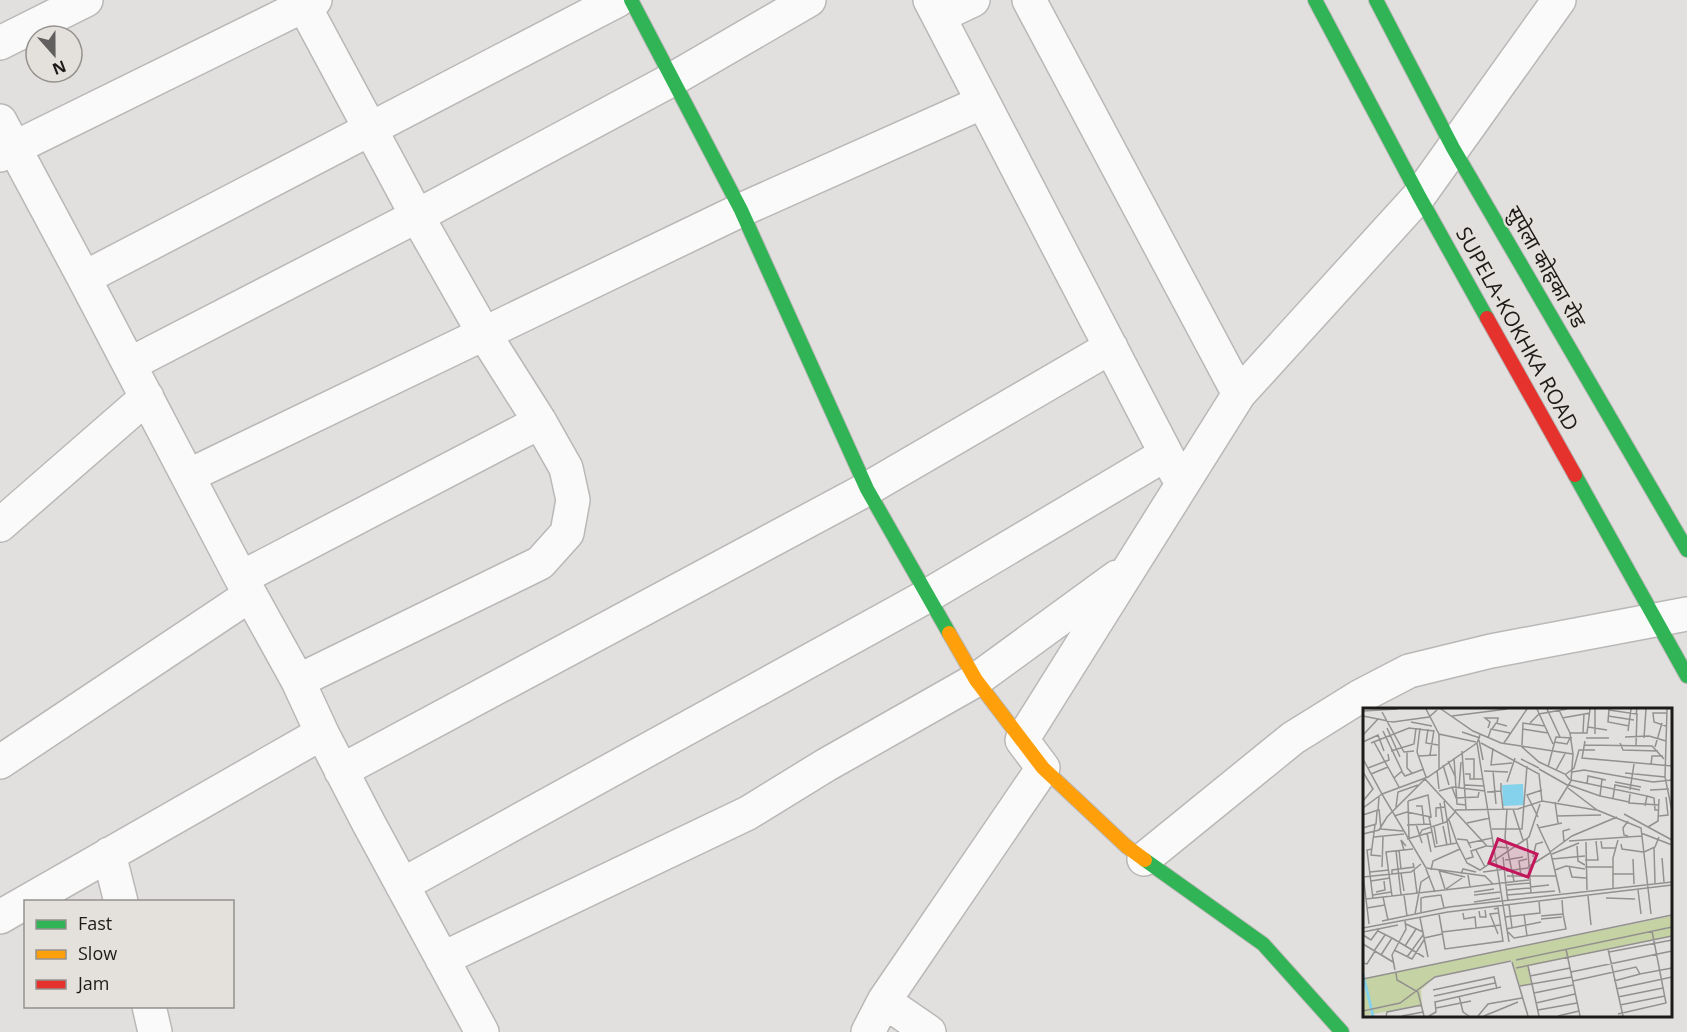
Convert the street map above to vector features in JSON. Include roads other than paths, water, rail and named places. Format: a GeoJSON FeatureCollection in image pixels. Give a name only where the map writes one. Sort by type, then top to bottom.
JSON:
{"type":"FeatureCollection","features":[{"type":"Feature","properties":{"kind":"street"},"geometry":{"type":"LineString","coordinates":[[0,43],[86,0]]}},
{"type":"Feature","properties":{"kind":"street"},"geometry":{"type":"LineString","coordinates":[[84,278],[618,0]]}},
{"type":"Feature","properties":{"kind":"street"},"geometry":{"type":"LineString","coordinates":[[631,0],[741,210],[867,489],[976,680],[1043,768],[1126,846],[1263,944],[1342,1032]]}},
{"type":"Feature","properties":{"kind":"street"},"geometry":{"type":"LineString","coordinates":[[129,364],[417,216],[673,79],[809,0]]}},
{"type":"Feature","properties":{"kind":"street"},"geometry":{"type":"LineString","coordinates":[[973,0],[934,8],[1182,485]]}},
{"type":"Feature","properties":{"kind":"street"},"geometry":{"type":"LineString","coordinates":[[1029,0],[1239,394]]}},
{"type":"Feature","properties":{"kind":"street","name":"SUPELA-KOKHKA ROAD"},"geometry":{"type":"LineString","coordinates":[[1315,0],[1419,196],[1687,676]]}},
{"type":"Feature","properties":{"kind":"street","name":"सुपेला कोहका रोड"},"geometry":{"type":"LineString","coordinates":[[1376,0],[1453,148],[1687,550]]}},
{"type":"Feature","properties":{"kind":"street"},"geometry":{"type":"LineString","coordinates":[[1043,768],[1022,740],[1239,394],[1419,196],[1559,0]]}},
{"type":"Feature","properties":{"kind":"street"},"geometry":{"type":"LineString","coordinates":[[7,152],[307,2],[417,216],[483,333],[540,422],[566,468],[573,500],[567,533],[540,563],[298,681]]}},
{"type":"Feature","properties":{"kind":"street"},"geometry":{"type":"LineString","coordinates":[[188,476],[741,210],[983,102]]}},
{"type":"Feature","properties":{"kind":"street"},"geometry":{"type":"LineString","coordinates":[[0,121],[7,152],[84,278],[245,586],[298,681],[341,771],[482,1032]]}},
{"type":"Feature","properties":{"kind":"street"},"geometry":{"type":"LineString","coordinates":[[341,771],[867,489],[1111,348]]}},
{"type":"Feature","properties":{"kind":"street"},"geometry":{"type":"LineString","coordinates":[[0,525],[147,397]]}},
{"type":"Feature","properties":{"kind":"street"},"geometry":{"type":"LineString","coordinates":[[0,762],[245,586],[540,422]]}},
{"type":"Feature","properties":{"kind":"street"},"geometry":{"type":"LineString","coordinates":[[402,885],[927,596],[1166,454]]}},
{"type":"Feature","properties":{"kind":"street"},"geometry":{"type":"LineString","coordinates":[[442,959],[748,813],[826,765],[976,680],[1131,567]]}},
{"type":"Feature","properties":{"kind":"street"},"geometry":{"type":"LineString","coordinates":[[1144,859],[1293,738],[1359,697],[1409,671],[1491,651],[1687,614]]}},
{"type":"Feature","properties":{"kind":"street"},"geometry":{"type":"LineString","coordinates":[[28,900],[322,733]]}},
{"type":"Feature","properties":{"kind":"street"},"geometry":{"type":"LineString","coordinates":[[868,1032],[884,1001],[1043,768]]}},
{"type":"Feature","properties":{"kind":"street"},"geometry":{"type":"LineString","coordinates":[[109,854],[120,900]]}},
{"type":"Feature","properties":{"kind":"street"},"geometry":{"type":"LineString","coordinates":[[0,916],[24,902]]}},
{"type":"Feature","properties":{"kind":"street"},"geometry":{"type":"LineString","coordinates":[[884,1001],[929,1032]]}},
{"type":"Feature","properties":{"kind":"street"},"geometry":{"type":"LineString","coordinates":[[149,1008],[155,1032]]}}]}
